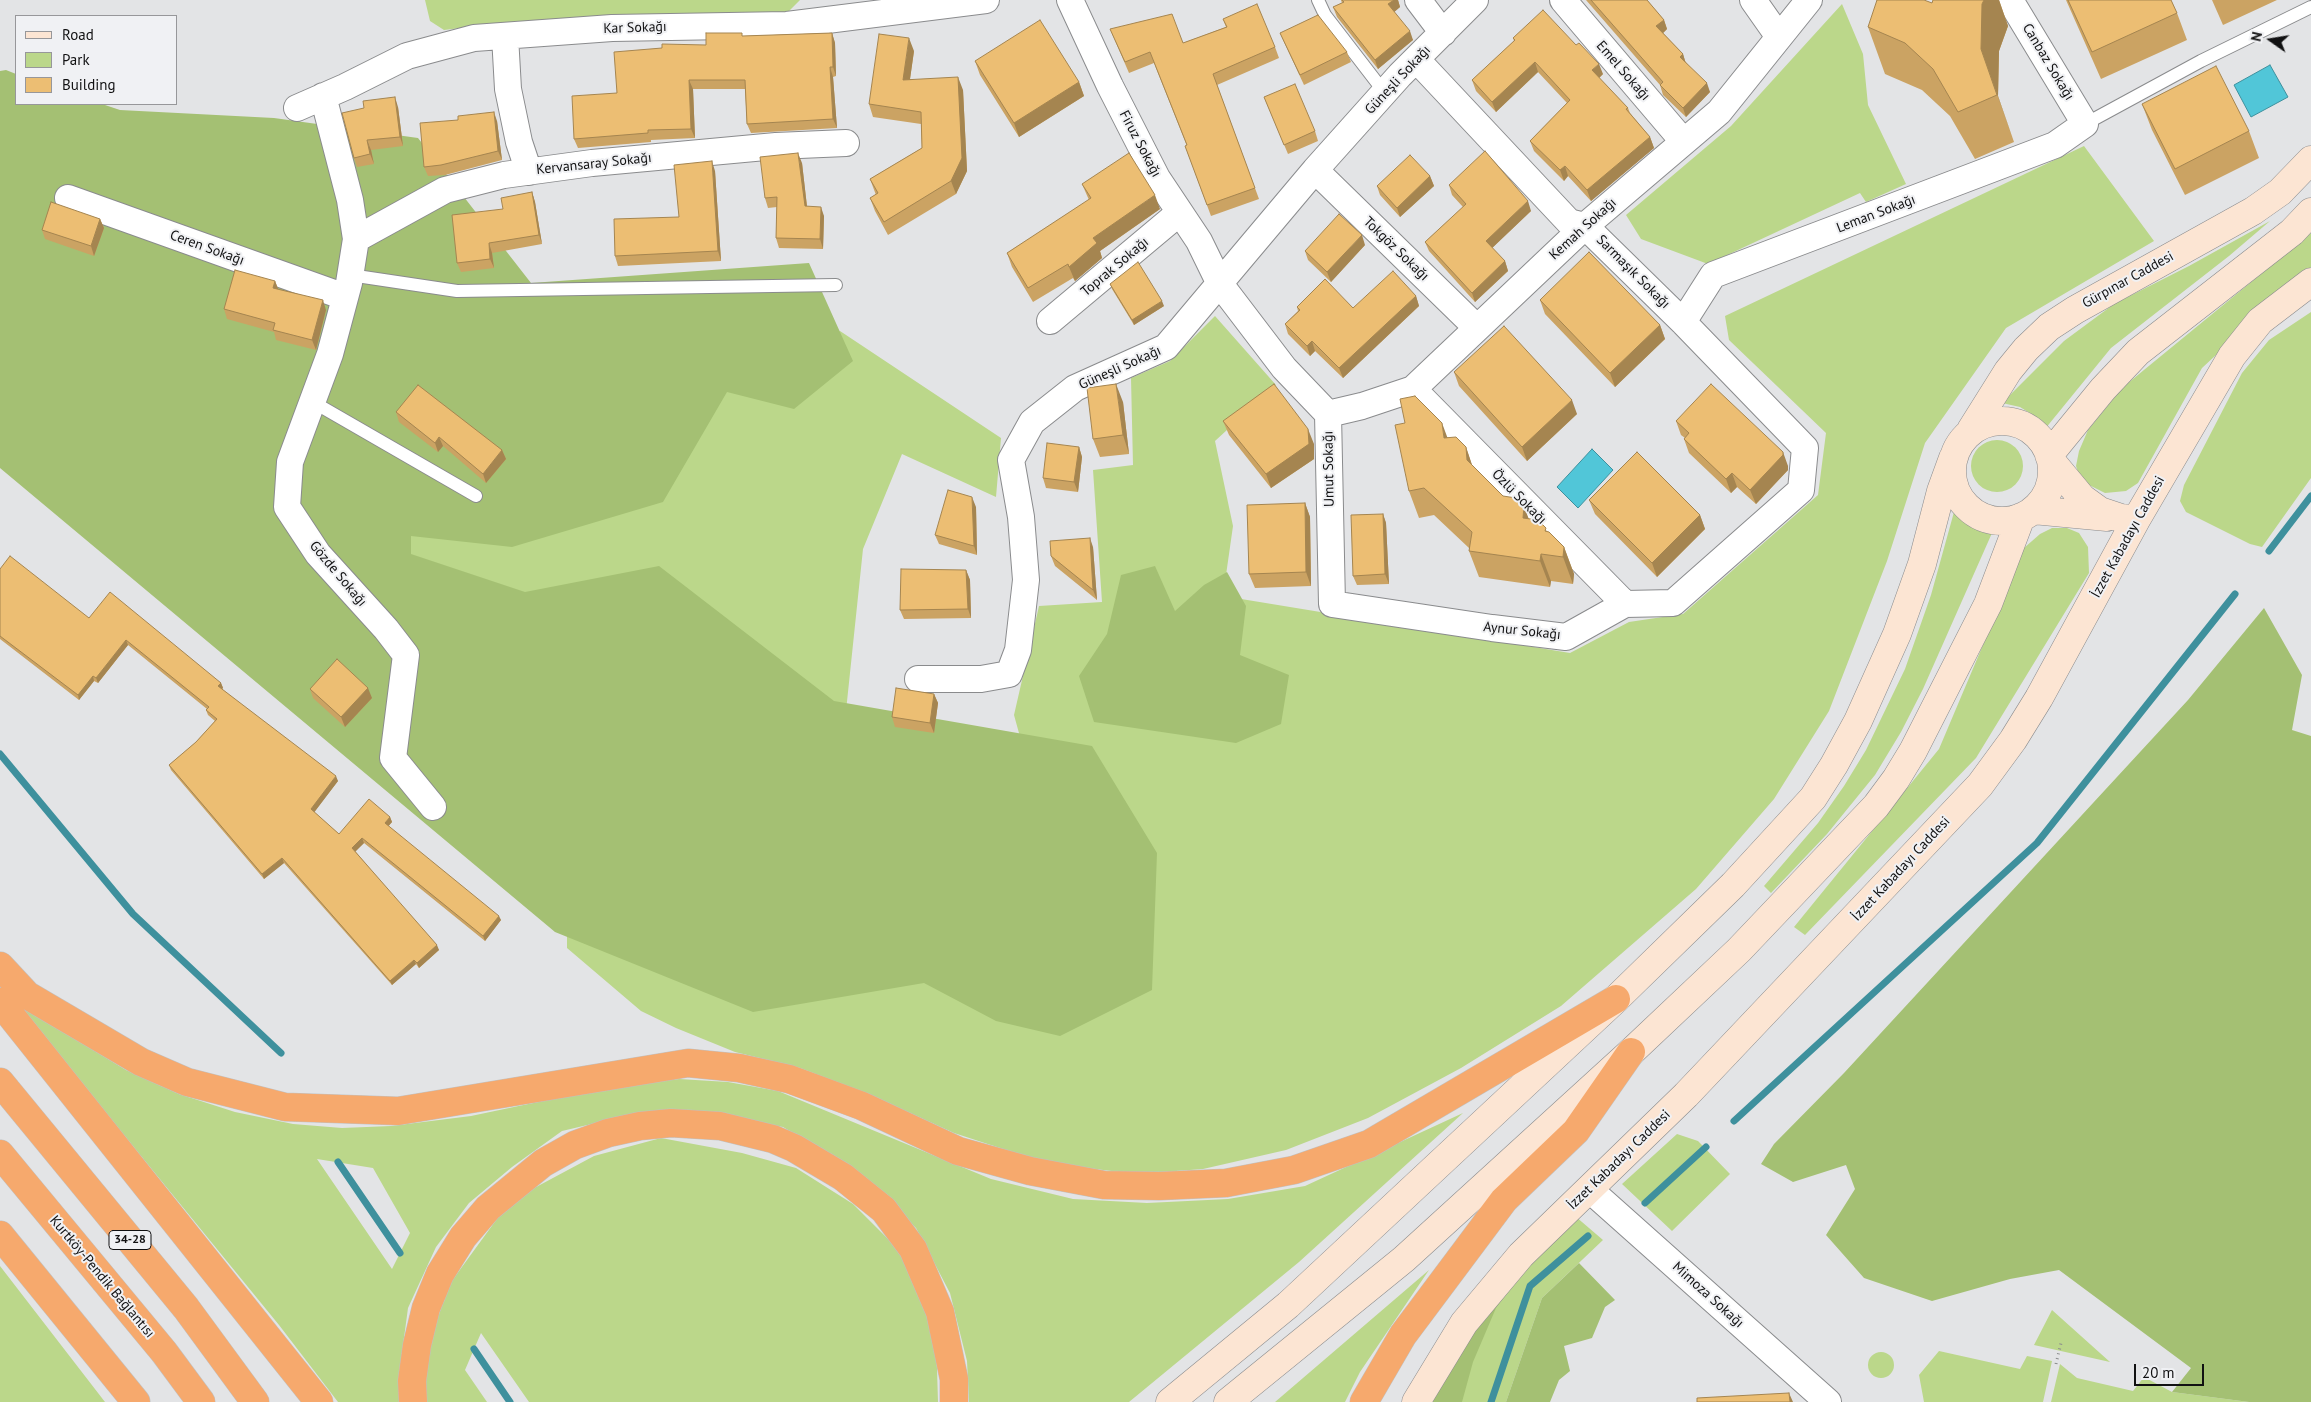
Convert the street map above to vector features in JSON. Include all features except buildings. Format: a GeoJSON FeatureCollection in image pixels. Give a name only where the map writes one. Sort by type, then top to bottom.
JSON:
{"type":"FeatureCollection","features":[{"type":"Feature","properties":{"kind":"highway"},"geometry":{"type":"LineString","coordinates":[[0,966],[27,995],[141,1062],[187,1082],[285,1107],[398,1111],[688,1063],[739,1068],[789,1079],[862,1106],[958,1151],[1030,1171],[1095,1183],[1158,1186],[1226,1182],[1294,1170],[1369,1144],[1616,999]]}},
{"type":"Feature","properties":{"kind":"highway"},"geometry":{"type":"LineString","coordinates":[[0,1002],[319,1402]]}},
{"type":"Feature","properties":{"kind":"highway"},"geometry":{"type":"LineString","coordinates":[[1364,1402],[1403,1335],[1504,1200],[1576,1131],[1631,1052]]}},
{"type":"Feature","properties":{"kind":"highway","name":"34-28"},"geometry":{"type":"LineString","coordinates":[[0,1082],[186,1308],[254,1402]]}},
{"type":"Feature","properties":{"kind":"highway"},"geometry":{"type":"LineString","coordinates":[[413,1402],[412,1381],[417,1345],[426,1308],[440,1274],[463,1237],[488,1208],[543,1163],[575,1145],[608,1133],[640,1126],[671,1124],[720,1126],[773,1139],[794,1148],[843,1177],[884,1210],[912,1249],[940,1312],[954,1379],[954,1402]]}},
{"type":"Feature","properties":{"kind":"highway","name":"Kurtköy-Pendik Bağlantısı"},"geometry":{"type":"LineString","coordinates":[[0,1154],[164,1352],[201,1402]]}},
{"type":"Feature","properties":{"kind":"highway"},"geometry":{"type":"LineString","coordinates":[[0,1234],[136,1402]]}},
{"type":"Feature","properties":{"kind":"main road","name":"Gürpınar Caddesi"},"geometry":{"type":"LineString","coordinates":[[1972,430],[2008,371],[2048,327],[2253,211],[2280,192],[2311,160]]}},
{"type":"Feature","properties":{"kind":"main road"},"geometry":{"type":"LineString","coordinates":[[2050,459],[2103,388],[2138,352],[2292,232],[2311,212]]}},
{"type":"Feature","properties":{"kind":"main road","name":"İzzet Kabadayı Caddesi"},"geometry":{"type":"LineString","coordinates":[[1416,1402],[1464,1323],[1520,1255],[1686,1095],[1980,785],[2013,740],[2039,698],[2136,520],[2244,339],[2275,307],[2311,282]]}},
{"type":"Feature","properties":{"kind":"main road"},"geometry":{"type":"LineString","coordinates":[[1170,1402],[1288,1305],[1616,999],[1733,885],[1790,825],[1813,798],[1834,766],[1858,721],[1897,634],[1922,564],[1941,491],[1959,442],[1972,430],[1987,422],[2004,420],[2021,423],[2035,432],[2046,446],[2050,459],[2051,480],[2045,496],[2027,514],[1988,604],[1913,751],[1896,779],[1876,806],[1739,950],[1631,1052],[1404,1259],[1228,1402]]}},
{"type":"Feature","properties":{"kind":"main road"},"geometry":{"type":"LineString","coordinates":[[1952,458],[1951,474],[1954,490],[1963,504],[1975,514],[1990,520],[2006,521],[2027,514],[2136,520]]}},
{"type":"Feature","properties":{"kind":"main road"},"geometry":{"type":"LineString","coordinates":[[2050,459],[2082,498],[2100,511],[2121,518],[2136,520]]}},
{"type":"Feature","properties":{"kind":"street","name":"Kar Sokağı"},"geometry":{"type":"LineString","coordinates":[[297,108],[407,56],[474,38],[612,28],[787,25],[986,0]]}},
{"type":"Feature","properties":{"kind":"street","name":"Firuz Sokağı"},"geometry":{"type":"LineString","coordinates":[[1070,0],[1118,103],[1157,178],[1199,241],[1220,284]]}},
{"type":"Feature","properties":{"kind":"street"},"geometry":{"type":"LineString","coordinates":[[1418,0],[1442,32]]}},
{"type":"Feature","properties":{"kind":"street","name":"Güneşli Sokağı"},"geometry":{"type":"LineString","coordinates":[[918,679],[981,679],[1009,674],[1018,650],[1026,580],[1021,516],[1011,460],[1032,422],[1075,388],[1166,347],[1315,170],[1416,59],[1475,0]]}},
{"type":"Feature","properties":{"kind":"street","name":"Emel Sokağı"},"geometry":{"type":"LineString","coordinates":[[1563,0],[1684,141]]}},
{"type":"Feature","properties":{"kind":"street"},"geometry":{"type":"LineString","coordinates":[[1753,0],[1779,37]]}},
{"type":"Feature","properties":{"kind":"street","name":"Kemah Sokağı"},"geometry":{"type":"LineString","coordinates":[[1328,414],[1362,406],[1413,389],[1585,226],[1719,112],[1809,0]]}},
{"type":"Feature","properties":{"kind":"street","name":"Canbaz Sokağı"},"geometry":{"type":"LineString","coordinates":[[2010,0],[2085,124]]}},
{"type":"Feature","properties":{"kind":"street"},"geometry":{"type":"LineString","coordinates":[[505,36],[508,89],[519,142],[529,172]]}},
{"type":"Feature","properties":{"kind":"street","name":"Sarmaşık Sokağı"},"geometry":{"type":"LineString","coordinates":[[1416,59],[1569,222],[1585,226],[1683,322],[1805,448]]}},
{"type":"Feature","properties":{"kind":"street","name":"Gözde Sokağı"},"geometry":{"type":"LineString","coordinates":[[323,96],[350,200],[356,239],[348,286],[330,354],[290,462],[287,507],[318,554],[386,629],[406,655],[393,758],[433,807]]}},
{"type":"Feature","properties":{"kind":"street","name":"Leman Sokağı"},"geometry":{"type":"LineString","coordinates":[[1683,322],[1714,275],[2055,145],[2085,124]]}},
{"type":"Feature","properties":{"kind":"street","name":"Kervansaray Sokağı"},"geometry":{"type":"LineString","coordinates":[[356,239],[445,190],[504,175],[592,163],[756,148],[846,143]]}},
{"type":"Feature","properties":{"kind":"street","name":"Tokgöz Sokağı"},"geometry":{"type":"LineString","coordinates":[[1315,170],[1477,328]]}},
{"type":"Feature","properties":{"kind":"street","name":"Ceren Sokağı"},"geometry":{"type":"LineString","coordinates":[[68,198],[348,286]]}},
{"type":"Feature","properties":{"kind":"street","name":"Toprak Sokağı"},"geometry":{"type":"LineString","coordinates":[[1050,321],[1179,213]]}},
{"type":"Feature","properties":{"kind":"street","name":"Umut Sokağı"},"geometry":{"type":"LineString","coordinates":[[1220,284],[1284,368],[1328,414],[1332,604]]}},
{"type":"Feature","properties":{"kind":"street","name":"Özlü Sokağı"},"geometry":{"type":"LineString","coordinates":[[1413,389],[1625,604]]}},
{"type":"Feature","properties":{"kind":"street","name":"Aynur Sokağı"},"geometry":{"type":"LineString","coordinates":[[1332,604],[1566,637],[1625,604],[1673,603],[1801,490],[1805,448]]}},
{"type":"Feature","properties":{"kind":"street","name":"Mimoza Sokağı"},"geometry":{"type":"LineString","coordinates":[[1589,1189],[1828,1402]]}},
{"type":"Feature","properties":{"kind":"lane"},"geometry":{"type":"LineString","coordinates":[[1318,0],[1325,15],[1384,93]]}},
{"type":"Feature","properties":{"kind":"lane"},"geometry":{"type":"LineString","coordinates":[[2085,124],[2201,61],[2311,7]]}},
{"type":"Feature","properties":{"kind":"lane"},"geometry":{"type":"LineString","coordinates":[[348,286],[457,291],[836,285]]}},
{"type":"Feature","properties":{"kind":"lane"},"geometry":{"type":"LineString","coordinates":[[313,402],[476,496]]}},
{"type":"Feature","properties":{"kind":"path"},"geometry":{"type":"LineString","coordinates":[[2056,1364],[2061,1343]]}},
{"type":"Feature","properties":{"kind":"green space"},"geometry":{"type":"Polygon","coordinates":[[[425,0],[800,0],[785,15],[510,22],[444,30],[430,21],[425,0]]]}},
{"type":"Feature","properties":{"kind":"green space"},"geometry":{"type":"Polygon","coordinates":[[[1842,4],[1863,54],[1868,105],[1906,184],[1866,202],[1860,193],[1708,264],[1641,239],[1626,215],[1731,126],[1842,4]]]}},
{"type":"Feature","properties":{"kind":"green space"},"geometry":{"type":"Polygon","coordinates":[[[6,70],[15,74],[15,105],[105,105],[120,110],[274,118],[418,138],[531,283],[809,263],[853,361],[794,409],[727,392],[663,502],[512,547],[411,536],[411,554],[525,592],[659,566],[834,701],[1092,746],[1157,853],[1152,990],[1060,1036],[996,1021],[924,983],[753,1012],[555,932],[0,468],[0,71],[6,70]]]}},
{"type":"Feature","properties":{"kind":"green space"},"geometry":{"type":"Polygon","coordinates":[[[2084,146],[2154,241],[2006,328],[1925,443],[1887,561],[1829,711],[1774,799],[1696,889],[1561,1006],[1461,1068],[1368,1118],[1286,1150],[1203,1169],[1136,1174],[1046,1163],[954,1133],[879,1099],[800,1068],[735,1052],[676,1028],[641,1011],[567,948],[567,876],[1071,922],[1014,715],[1039,606],[1102,602],[1093,470],[1133,465],[1131,378],[1170,361],[1215,316],[1276,385],[1215,441],[1233,526],[1223,596],[1570,653],[1629,622],[1683,614],[1818,495],[1826,433],[1729,340],[1725,316],[2084,146]]]}},
{"type":"Feature","properties":{"kind":"green space"},"geometry":{"type":"Polygon","coordinates":[[[2270,221],[2229,256],[2111,348],[2045,429],[2036,417],[2020,407],[2002,403],[2064,341],[2114,304],[2189,266],[2270,221]]]}},
{"type":"Feature","properties":{"kind":"green space"},"geometry":{"type":"Polygon","coordinates":[[[2311,233],[2311,267],[2202,368],[2138,483],[2126,491],[2105,493],[2081,481],[2076,466],[2079,451],[2088,430],[2122,388],[2311,233]]]}},
{"type":"Feature","properties":{"kind":"green space"},"geometry":{"type":"Polygon","coordinates":[[[2311,312],[2311,478],[2262,547],[2250,544],[2186,512],[2180,501],[2184,485],[2242,373],[2269,340],[2311,312]]]}},
{"type":"Feature","properties":{"kind":"green space"},"geometry":{"type":"Polygon","coordinates":[[[840,331],[1001,438],[996,497],[902,454],[863,549],[846,711],[388,579],[373,505],[669,406],[840,331]]]}},
{"type":"Feature","properties":{"kind":"green space"},"geometry":{"type":"Polygon","coordinates":[[[1997,440],[2007,442],[2015,448],[2021,456],[2023,466],[2021,476],[2015,484],[2007,490],[1997,492],[1987,490],[1979,484],[1973,476],[1971,466],[1973,456],[1979,448],[1987,442],[1997,440]]]}},
{"type":"Feature","properties":{"kind":"green space"},"geometry":{"type":"Polygon","coordinates":[[[1954,512],[1971,524],[1992,533],[1923,689],[1901,732],[1875,775],[1827,834],[1771,893],[1764,886],[1818,823],[1844,786],[1866,750],[1905,669],[1931,595],[1954,512]]]}},
{"type":"Feature","properties":{"kind":"green space"},"geometry":{"type":"Polygon","coordinates":[[[2052,528],[2067,528],[2079,533],[2088,547],[2089,573],[1976,758],[1805,935],[1794,927],[1939,749],[2024,548],[2040,534],[2052,528]]]}},
{"type":"Feature","properties":{"kind":"green space"},"geometry":{"type":"Polygon","coordinates":[[[1155,566],[1175,611],[1204,585],[1227,572],[1246,606],[1240,655],[1289,675],[1281,724],[1236,743],[1094,722],[1079,676],[1107,634],[1121,575],[1155,566]]]}},
{"type":"Feature","properties":{"kind":"green space"},"geometry":{"type":"Polygon","coordinates":[[[2264,608],[2302,675],[2292,730],[2311,736],[2311,1402],[2249,1402],[2172,1392],[2191,1368],[2059,1270],[2010,1279],[1932,1301],[1864,1278],[1826,1235],[1855,1189],[1846,1165],[1793,1182],[1761,1164],[1774,1144],[1844,1073],[2188,700],[2264,608]]]}},
{"type":"Feature","properties":{"kind":"green space"},"geometry":{"type":"Polygon","coordinates":[[[16,1003],[126,1070],[179,1094],[235,1112],[293,1124],[342,1128],[391,1126],[471,1116],[614,1086],[679,1079],[728,1082],[778,1091],[991,1179],[1073,1199],[1147,1203],[1228,1199],[1305,1186],[1463,1113],[1299,1262],[1129,1402],[969,1402],[967,1361],[950,1293],[916,1228],[858,1173],[783,1127],[676,1110],[634,1114],[562,1131],[512,1167],[469,1203],[436,1247],[408,1308],[399,1375],[400,1402],[338,1402],[279,1325],[16,1003]],[[317,1159],[392,1269],[410,1233],[373,1168],[317,1159]]]}},
{"type":"Feature","properties":{"kind":"green space"},"geometry":{"type":"Polygon","coordinates":[[[1677,1134],[1698,1141],[1730,1174],[1672,1231],[1622,1184],[1677,1134]]]}},
{"type":"Feature","properties":{"kind":"green space"},"geometry":{"type":"Polygon","coordinates":[[[661,1138],[742,1153],[796,1168],[853,1204],[899,1250],[936,1336],[938,1402],[529,1402],[481,1333],[465,1370],[487,1402],[422,1402],[422,1359],[451,1282],[510,1201],[594,1156],[661,1138]]]}},
{"type":"Feature","properties":{"kind":"green space"},"geometry":{"type":"Polygon","coordinates":[[[1575,1216],[1603,1240],[1542,1298],[1506,1402],[1427,1402],[1484,1311],[1575,1216]]]}},
{"type":"Feature","properties":{"kind":"green space"},"geometry":{"type":"Polygon","coordinates":[[[1554,1231],[1496,1308],[1473,1362],[1462,1402],[1427,1402],[1484,1311],[1554,1231]]]}},
{"type":"Feature","properties":{"kind":"green space"},"geometry":{"type":"Polygon","coordinates":[[[1579,1263],[1615,1300],[1605,1307],[1592,1338],[1564,1346],[1570,1371],[1559,1380],[1550,1402],[1506,1402],[1542,1298],[1579,1263]]]}},
{"type":"Feature","properties":{"kind":"green space"},"geometry":{"type":"Polygon","coordinates":[[[0,1266],[105,1402],[0,1402],[0,1266]]]}},
{"type":"Feature","properties":{"kind":"green space"},"geometry":{"type":"Polygon","coordinates":[[[1429,1270],[1360,1372],[1345,1402],[1275,1402],[1429,1270]]]}},
{"type":"Feature","properties":{"kind":"green space"},"geometry":{"type":"Polygon","coordinates":[[[2052,1310],[2110,1362],[2034,1345],[2052,1310]]]}},
{"type":"Feature","properties":{"kind":"green space"},"geometry":{"type":"Polygon","coordinates":[[[1939,1351],[2020,1369],[2027,1356],[2052,1361],[2043,1402],[1924,1402],[1919,1375],[1939,1351]]]}},
{"type":"Feature","properties":{"kind":"green space"},"geometry":{"type":"Polygon","coordinates":[[[1881,1352],[1890,1356],[1894,1365],[1890,1374],[1881,1378],[1872,1374],[1868,1365],[1872,1356],[1881,1352]]]}},
{"type":"Feature","properties":{"kind":"green space"},"geometry":{"type":"Polygon","coordinates":[[[2060,1364],[2077,1378],[2133,1391],[2144,1377],[2172,1392],[2249,1402],[2051,1402],[2060,1364]]]}},
{"type":"Feature","properties":{"kind":"water"},"geometry":{"type":"Polygon","coordinates":[[[2270,65],[2288,97],[2251,117],[2234,85],[2270,65]]]}},
{"type":"Feature","properties":{"kind":"water"},"geometry":{"type":"Polygon","coordinates":[[[1592,449],[1613,470],[1578,508],[1557,487],[1592,449]]]}},
{"type":"Feature","properties":{"kind":"waterway"},"geometry":{"type":"LineString","coordinates":[[2269,551],[2311,496]]}},
{"type":"Feature","properties":{"kind":"waterway"},"geometry":{"type":"LineString","coordinates":[[1734,1121],[2037,843],[2235,594]]}},
{"type":"Feature","properties":{"kind":"waterway"},"geometry":{"type":"LineString","coordinates":[[0,754],[133,914],[281,1053]]}},
{"type":"Feature","properties":{"kind":"waterway"},"geometry":{"type":"LineString","coordinates":[[1645,1203],[1706,1147]]}},
{"type":"Feature","properties":{"kind":"waterway"},"geometry":{"type":"LineString","coordinates":[[338,1162],[400,1253]]}},
{"type":"Feature","properties":{"kind":"waterway"},"geometry":{"type":"LineString","coordinates":[[1491,1402],[1530,1286],[1588,1236]]}},
{"type":"Feature","properties":{"kind":"waterway"},"geometry":{"type":"LineString","coordinates":[[474,1349],[510,1402]]}}]}
